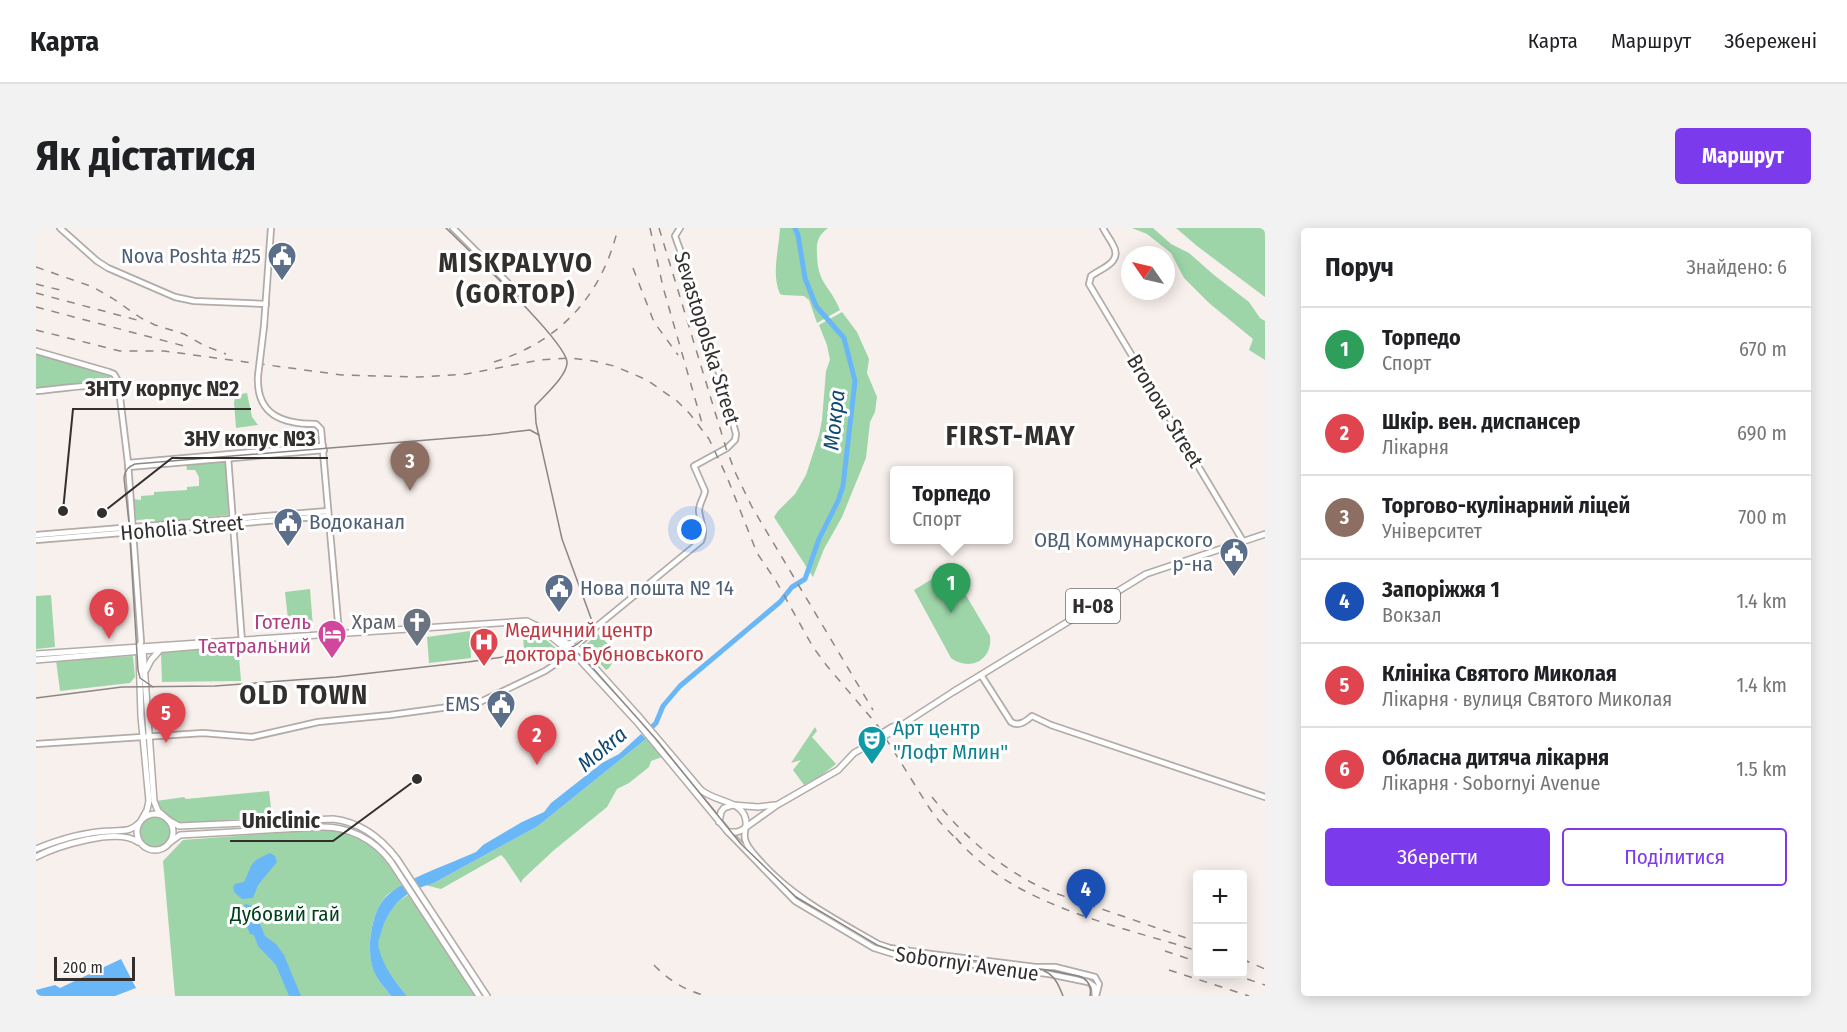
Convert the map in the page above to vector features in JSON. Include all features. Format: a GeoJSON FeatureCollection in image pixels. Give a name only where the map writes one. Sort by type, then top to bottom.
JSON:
{"type":"FeatureCollection","features":[{"type":"Feature","properties":{"kind":"main road","name":"Н-08"},"geometry":{"type":"LineString","coordinates":[[36,654],[526,621],[570,648],[639,720],[728,832],[737,832],[777,805],[838,770],[854,753],[1146,574],[1265,534]]}},
{"type":"Feature","properties":{"kind":"main road","name":"Н-08"},"geometry":{"type":"LineString","coordinates":[[36,660],[141,648],[159,651],[242,641]]}},
{"type":"Feature","properties":{"kind":"main road"},"geometry":{"type":"LineString","coordinates":[[36,857],[91,832],[134,828],[147,810],[149,801],[145,672],[141,648]]}},
{"type":"Feature","properties":{"kind":"main road"},"geometry":{"type":"LineString","coordinates":[[141,648],[140,696],[154,801],[158,811],[179,826],[324,819],[345,821],[360,827],[385,845],[487,996]]}},
{"type":"Feature","properties":{"kind":"main road"},"geometry":{"type":"LineString","coordinates":[[145,672],[147,665],[159,651]]}},
{"type":"Feature","properties":{"kind":"main road","name":"Н-08"},"geometry":{"type":"LineString","coordinates":[[655,740],[701,789],[712,797],[733,805],[758,807],[777,805]]}},
{"type":"Feature","properties":{"kind":"main road"},"geometry":{"type":"LineString","coordinates":[[719,822],[724,808],[733,805],[743,810],[746,815],[746,825]]}},
{"type":"Feature","properties":{"kind":"main road"},"geometry":{"type":"LineString","coordinates":[[141,844],[136,832],[140,821],[153,814],[167,818],[173,831],[169,843]]}},
{"type":"Feature","properties":{"kind":"main road"},"geometry":{"type":"LineString","coordinates":[[36,849],[60,840],[129,837],[147,849],[155,851],[163,849],[180,835],[328,827],[345,829],[367,840],[399,868]]}},
{"type":"Feature","properties":{"kind":"main road"},"geometry":{"type":"LineString","coordinates":[[91,832],[88,835],[91,840]]}},
{"type":"Feature","properties":{"kind":"main road"},"geometry":{"type":"LineString","coordinates":[[420,900],[479,996]]}},
{"type":"Feature","properties":{"kind":"street"},"geometry":{"type":"LineString","coordinates":[[60,228],[108,268],[175,297],[195,301],[266,304]]}},
{"type":"Feature","properties":{"kind":"street"},"geometry":{"type":"LineString","coordinates":[[272,228],[258,390],[262,401],[275,417],[291,423],[316,424],[321,429],[339,633]]}},
{"type":"Feature","properties":{"kind":"street"},"geometry":{"type":"LineString","coordinates":[[453,228],[518,293]]}},
{"type":"Feature","properties":{"kind":"street","name":"Sevastopolska Street"},"geometry":{"type":"LineString","coordinates":[[596,627],[701,541],[704,535],[699,503],[705,491],[694,466],[728,448],[735,440],[736,434],[715,360],[688,270],[675,236],[680,228]]}},
{"type":"Feature","properties":{"kind":"street","name":"Bronova Street"},"geometry":{"type":"LineString","coordinates":[[1104,228],[1117,253],[1112,263],[1091,276],[1088,280],[1089,284],[1243,541]]}},
{"type":"Feature","properties":{"kind":"street"},"geometry":{"type":"LineString","coordinates":[[36,351],[116,376],[120,389],[128,465],[141,648]]}},
{"type":"Feature","properties":{"kind":"street"},"geometry":{"type":"LineString","coordinates":[[36,391],[111,385],[120,389]]}},
{"type":"Feature","properties":{"kind":"street"},"geometry":{"type":"LineString","coordinates":[[128,465],[323,448]]}},
{"type":"Feature","properties":{"kind":"street"},"geometry":{"type":"LineString","coordinates":[[228,457],[242,641]]}},
{"type":"Feature","properties":{"kind":"street","name":"Hoholia Street"},"geometry":{"type":"LineString","coordinates":[[36,535],[328,514]]}},
{"type":"Feature","properties":{"kind":"street","name":"Hoholia Street"},"geometry":{"type":"LineString","coordinates":[[36,540],[132,529]]}},
{"type":"Feature","properties":{"kind":"street"},"geometry":{"type":"LineString","coordinates":[[36,744],[209,733],[252,737],[318,722],[478,703],[545,671],[588,630],[596,627]]}},
{"type":"Feature","properties":{"kind":"street"},"geometry":{"type":"LineString","coordinates":[[570,648],[596,627]]}},
{"type":"Feature","properties":{"kind":"street"},"geometry":{"type":"LineString","coordinates":[[981,675],[1011,722],[1015,724],[1032,716],[1265,796]]}},
{"type":"Feature","properties":{"kind":"street","name":"Sobornyi Avenue"},"geometry":{"type":"LineString","coordinates":[[746,825],[745,839],[749,847],[765,867],[798,897],[888,951],[1050,967],[1091,975],[1097,980],[1099,989],[1096,996]]}},
{"type":"Feature","properties":{"kind":"street","name":"Sobornyi Avenue"},"geometry":{"type":"LineString","coordinates":[[728,832],[795,901],[874,948],[1049,974],[1090,983],[1095,988],[1096,996]]}},
{"type":"Feature","properties":{"kind":"street"},"geometry":{"type":"LineString","coordinates":[[1049,974],[1050,967]]}},
{"type":"Feature","properties":{"kind":"green space"},"geometry":{"type":"Polygon","coordinates":[[[780,228],[828,228],[820,236],[818,242],[819,271],[840,310],[817,323],[809,300],[804,296],[780,294],[776,270],[780,228]]]}},
{"type":"Feature","properties":{"kind":"green space"},"geometry":{"type":"Polygon","coordinates":[[[1132,228],[1153,228],[1175,246],[1162,246],[1147,234],[1132,228]]]}},
{"type":"Feature","properties":{"kind":"green space"},"geometry":{"type":"Polygon","coordinates":[[[1176,228],[1265,228],[1265,297],[1197,246],[1176,228]]]}},
{"type":"Feature","properties":{"kind":"green space"},"geometry":{"type":"Polygon","coordinates":[[[1175,246],[1189,253],[1249,302],[1260,318],[1265,321],[1265,360],[1249,350],[1253,339],[1209,303],[1184,278],[1175,261],[1175,246]]]}},
{"type":"Feature","properties":{"kind":"green space"},"geometry":{"type":"Polygon","coordinates":[[[842,312],[857,332],[869,359],[867,373],[877,397],[875,412],[870,422],[866,458],[842,517],[824,549],[813,577],[774,517],[795,494],[806,475],[819,435],[826,371],[830,360],[819,325],[842,312]]]}},
{"type":"Feature","properties":{"kind":"green space"},"geometry":{"type":"Polygon","coordinates":[[[36,355],[110,374],[111,383],[36,389],[36,355]]]}},
{"type":"Feature","properties":{"kind":"green space"},"geometry":{"type":"Polygon","coordinates":[[[247,393],[252,417],[258,425],[236,428],[234,402],[236,395],[247,393]]]}},
{"type":"Feature","properties":{"kind":"green space"},"geometry":{"type":"Polygon","coordinates":[[[227,461],[228,515],[156,522],[154,519],[136,520],[134,499],[141,500],[141,496],[154,495],[154,492],[187,490],[187,487],[199,486],[199,477],[195,470],[187,470],[186,464],[227,461]]]}},
{"type":"Feature","properties":{"kind":"green space"},"geometry":{"type":"Polygon","coordinates":[[[950,568],[990,636],[988,652],[972,664],[958,662],[951,658],[914,590],[950,568]]]}},
{"type":"Feature","properties":{"kind":"green space"},"geometry":{"type":"Polygon","coordinates":[[[310,589],[313,627],[289,629],[285,592],[310,589]]]}},
{"type":"Feature","properties":{"kind":"green space"},"geometry":{"type":"Polygon","coordinates":[[[51,595],[55,647],[36,649],[36,596],[51,595]]]}},
{"type":"Feature","properties":{"kind":"green space"},"geometry":{"type":"Polygon","coordinates":[[[522,624],[530,627],[556,648],[524,649],[522,624]]]}},
{"type":"Feature","properties":{"kind":"green space"},"geometry":{"type":"Polygon","coordinates":[[[470,631],[471,658],[429,663],[427,637],[470,631]]]}},
{"type":"Feature","properties":{"kind":"green space"},"geometry":{"type":"Polygon","coordinates":[[[598,634],[618,654],[606,670],[584,646],[598,634]]]}},
{"type":"Feature","properties":{"kind":"green space"},"geometry":{"type":"Polygon","coordinates":[[[238,644],[241,681],[162,682],[161,653],[238,644]]]}},
{"type":"Feature","properties":{"kind":"green space"},"geometry":{"type":"Polygon","coordinates":[[[133,656],[135,677],[130,683],[60,691],[56,660],[133,656]]]}},
{"type":"Feature","properties":{"kind":"green space"},"geometry":{"type":"Polygon","coordinates":[[[815,727],[817,731],[812,737],[836,764],[818,778],[804,785],[793,770],[801,760],[791,763],[815,727]]]}},
{"type":"Feature","properties":{"kind":"green space"},"geometry":{"type":"Polygon","coordinates":[[[646,739],[662,757],[651,761],[649,767],[629,783],[617,789],[607,807],[553,851],[521,883],[501,855],[441,889],[425,885],[434,883],[538,826],[646,739]]]}},
{"type":"Feature","properties":{"kind":"green space"},"geometry":{"type":"Polygon","coordinates":[[[269,791],[272,816],[183,824],[167,815],[156,801],[184,797],[186,799],[269,791]]]}},
{"type":"Feature","properties":{"kind":"green space"},"geometry":{"type":"Polygon","coordinates":[[[155,817],[166,822],[171,833],[166,844],[155,849],[144,844],[139,833],[144,822],[155,817]]]}},
{"type":"Feature","properties":{"kind":"green space","name":"Дубовий гай"},"geometry":{"type":"Polygon","coordinates":[[[330,829],[344,832],[374,848],[402,886],[388,895],[381,903],[373,921],[370,940],[374,972],[391,996],[175,996],[163,861],[183,840],[330,829]]]}},
{"type":"Feature","properties":{"kind":"green space"},"geometry":{"type":"Polygon","coordinates":[[[408,895],[414,904],[417,902],[479,996],[407,996],[393,978],[380,956],[378,942],[391,911],[408,895]]]}},
{"type":"Feature","properties":{"kind":"water"},"geometry":{"type":"Polygon","coordinates":[[[641,734],[646,739],[538,826],[401,899],[385,921],[378,946],[387,968],[407,996],[391,996],[374,972],[370,951],[374,919],[382,901],[396,889],[476,852],[483,845],[522,822],[544,812],[551,803],[602,763],[619,754],[641,734]]]}},
{"type":"Feature","properties":{"kind":"water"},"geometry":{"type":"Polygon","coordinates":[[[270,853],[275,856],[277,862],[258,885],[253,898],[242,899],[234,892],[233,887],[235,884],[244,882],[255,861],[270,853]]]}},
{"type":"Feature","properties":{"kind":"water"},"geometry":{"type":"Polygon","coordinates":[[[245,904],[253,906],[265,936],[276,944],[284,955],[301,996],[289,996],[276,965],[258,946],[254,935],[250,934],[242,916],[245,904]]]}},
{"type":"Feature","properties":{"kind":"water"},"geometry":{"type":"Polygon","coordinates":[[[121,959],[136,988],[115,996],[36,996],[36,990],[55,985],[60,988],[121,959]]]}},
{"type":"Feature","properties":{"kind":"waterway","name":"Mokra"},"geometry":{"type":"LineString","coordinates":[[648,731],[656,723],[663,706],[680,686],[780,602],[792,587],[805,579],[819,539],[843,486],[855,381],[844,338],[816,306],[805,278],[795,228]]}},
{"type":"Feature","properties":{"kind":"tram line"},"geometry":{"type":"LineString","coordinates":[[446,228],[534,316],[562,351],[567,362],[560,379],[535,406],[536,423],[562,539],[592,621],[590,631],[583,639],[565,650]]}},
{"type":"Feature","properties":{"kind":"tram line"},"geometry":{"type":"LineString","coordinates":[[153,687],[140,678],[138,670],[124,478],[130,466],[530,430],[539,435]]}},
{"type":"Feature","properties":{"kind":"tram line"},"geometry":{"type":"LineString","coordinates":[[36,698],[122,687],[215,686],[336,677],[559,649],[573,650],[582,656],[656,739],[741,844],[796,897],[877,945],[891,950],[1048,970],[1078,976],[1088,983],[1090,996]]}},
{"type":"Feature","properties":{"kind":"tram line"},"geometry":{"type":"LineString","coordinates":[[1044,971],[1054,978],[1063,996]]}},
{"type":"Feature","properties":{"kind":"railway"},"geometry":{"type":"LineString","coordinates":[[494,362],[539,342],[575,312],[601,274],[618,228]]}},
{"type":"Feature","properties":{"kind":"railway"},"geometry":{"type":"LineString","coordinates":[[650,228],[663,287],[702,423]]}},
{"type":"Feature","properties":{"kind":"railway"},"geometry":{"type":"LineString","coordinates":[[659,228],[736,474],[752,507],[873,710]]}},
{"type":"Feature","properties":{"kind":"railway"},"geometry":{"type":"LineString","coordinates":[[36,267],[93,287],[141,318],[184,334],[226,354]]}},
{"type":"Feature","properties":{"kind":"railway"},"geometry":{"type":"LineString","coordinates":[[633,268],[654,322],[678,355]]}},
{"type":"Feature","properties":{"kind":"railway"},"geometry":{"type":"LineString","coordinates":[[36,284],[64,291]]}},
{"type":"Feature","properties":{"kind":"railway"},"geometry":{"type":"LineString","coordinates":[[36,293],[137,320]]}},
{"type":"Feature","properties":{"kind":"railway"},"geometry":{"type":"LineString","coordinates":[[36,307],[188,347]]}},
{"type":"Feature","properties":{"kind":"railway"},"geometry":{"type":"LineString","coordinates":[[36,330],[120,351],[164,351],[342,375],[418,377],[466,374],[540,360],[571,358],[614,366],[647,380],[677,401],[709,439],[727,477],[757,553],[776,581],[813,647],[878,726],[930,809],[960,843]]}},
{"type":"Feature","properties":{"kind":"railway"},"geometry":{"type":"LineString","coordinates":[[932,797],[971,839],[1000,863],[1032,883],[1049,891],[1193,940]]}},
{"type":"Feature","properties":{"kind":"railway"},"geometry":{"type":"LineString","coordinates":[[956,838],[980,861],[1007,881],[1036,897],[1101,922],[1193,950]]}},
{"type":"Feature","properties":{"kind":"railway"},"geometry":{"type":"LineString","coordinates":[[1165,951],[1193,960]]}},
{"type":"Feature","properties":{"kind":"railway"},"geometry":{"type":"LineString","coordinates":[[1247,961],[1265,969]]}},
{"type":"Feature","properties":{"kind":"railway"},"geometry":{"type":"LineString","coordinates":[[654,965],[678,984],[707,996]]}},
{"type":"Feature","properties":{"kind":"railway"},"geometry":{"type":"LineString","coordinates":[[1169,970],[1249,996]]}},
{"type":"Feature","properties":{"kind":"railway"},"geometry":{"type":"LineString","coordinates":[[1244,978],[1265,985]]}},
{"type":"Feature","properties":{"kind":"place","name":"Nova Poshta #25"},"geometry":{"type":"Point","coordinates":[282,282]}},
{"type":"Feature","properties":{"kind":"place","name":"Торгово-кулінарний ліцей"},"geometry":{"type":"Point","coordinates":[410,491]}},
{"type":"Feature","properties":{"kind":"place","name":"ЗНТУ корпус №2"},"geometry":{"type":"Point","coordinates":[63,511]}},
{"type":"Feature","properties":{"kind":"place","name":"ЗНУ копус №3"},"geometry":{"type":"Point","coordinates":[102,513]}},
{"type":"Feature","properties":{"kind":"place","name":"Водоканал"},"geometry":{"type":"Point","coordinates":[288,548]}},
{"type":"Feature","properties":{"kind":"place","name":"ОВД Коммунарского р-на"},"geometry":{"type":"Point","coordinates":[1234,578]}},
{"type":"Feature","properties":{"kind":"place","name":"Торпедо"},"geometry":{"type":"Point","coordinates":[951,613]}},
{"type":"Feature","properties":{"kind":"place","name":"Нова пошта № 14"},"geometry":{"type":"Point","coordinates":[559,614]}},
{"type":"Feature","properties":{"kind":"place","name":"Обласна дитяча лікарня"},"geometry":{"type":"Point","coordinates":[109,639]}},
{"type":"Feature","properties":{"kind":"place","name":"Храм"},"geometry":{"type":"Point","coordinates":[417,648]}},
{"type":"Feature","properties":{"kind":"place","name":"Готель Театральний"},"geometry":{"type":"Point","coordinates":[332,660]}},
{"type":"Feature","properties":{"kind":"place","name":"Медичний центр доктора Бубновського"},"geometry":{"type":"Point","coordinates":[484,668]}},
{"type":"Feature","properties":{"kind":"place","name":"EMS"},"geometry":{"type":"Point","coordinates":[501,730]}},
{"type":"Feature","properties":{"kind":"place","name":"Клініка Святого Миколая"},"geometry":{"type":"Point","coordinates":[166,743]}},
{"type":"Feature","properties":{"kind":"place","name":"Шкір. вен. диспансер"},"geometry":{"type":"Point","coordinates":[537,765]}},
{"type":"Feature","properties":{"kind":"place","name":"Арт центр \"Лофт Млин\""},"geometry":{"type":"Point","coordinates":[872,766]}},
{"type":"Feature","properties":{"kind":"place","name":"Uniclinic"},"geometry":{"type":"Point","coordinates":[417,779]}},
{"type":"Feature","properties":{"kind":"place","name":"Запоріжжя 1"},"geometry":{"type":"Point","coordinates":[1086,919]}},
{"type":"Feature","properties":{"kind":"district","name":"MISKPALYVO (GORTOP)"},"geometry":{"type":"Point","coordinates":[516,278]}},
{"type":"Feature","properties":{"kind":"district","name":"FIRST-MAY"},"geometry":{"type":"Point","coordinates":[1011,436]}},
{"type":"Feature","properties":{"kind":"district","name":"OLD TOWN"},"geometry":{"type":"Point","coordinates":[304,695]}},
{"type":"Feature","properties":{"kind":"water label","name":"Мокра"},"geometry":{"type":"Point","coordinates":[834,420]}}]}
